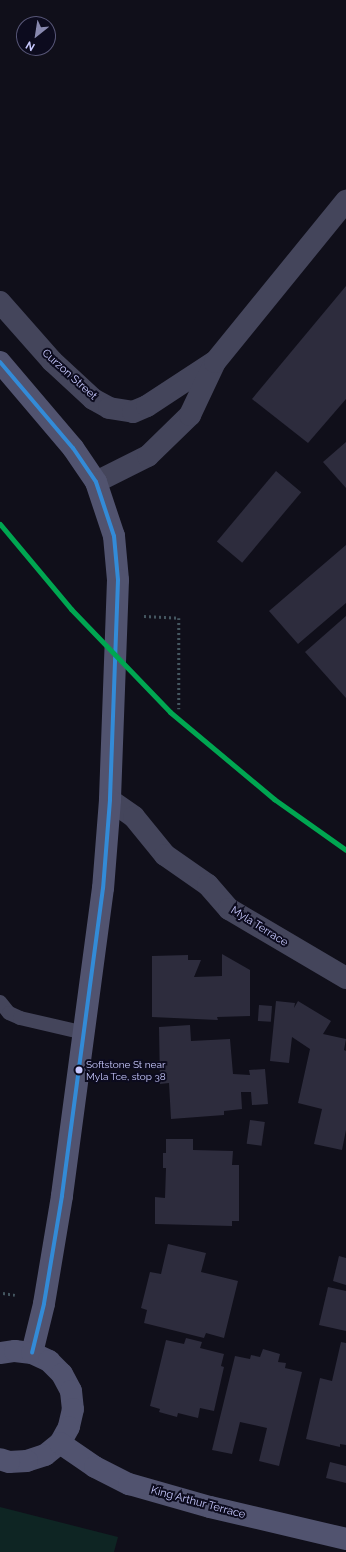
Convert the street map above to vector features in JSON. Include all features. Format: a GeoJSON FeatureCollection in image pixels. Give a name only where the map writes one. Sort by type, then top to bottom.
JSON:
{"type":"FeatureCollection","features":[{"type":"Feature","properties":{"kind":"main road"},"geometry":{"type":"LineString","coordinates":[[0,362],[73,448],[96,482],[109,516],[115,543],[117,637],[110,800],[102,896],[85,1033],[53,1252],[32,1353]]}},
{"type":"Feature","properties":{"kind":"main road"},"geometry":{"type":"LineString","coordinates":[[0,1353],[15,1351],[32,1353],[50,1361],[62,1374],[71,1391],[73,1409],[69,1427],[60,1443],[45,1455],[27,1461],[9,1462],[0,1459]]}},
{"type":"Feature","properties":{"kind":"main road","name":"King Arthur Terrace"},"geometry":{"type":"LineString","coordinates":[[60,1443],[95,1466],[129,1484],[210,1507],[346,1539]]}},
{"type":"Feature","properties":{"kind":"street","name":"Curzon Street"},"geometry":{"type":"LineString","coordinates":[[96,482],[148,456],[167,440],[190,415],[215,362],[346,201]]}},
{"type":"Feature","properties":{"kind":"street","name":"Curzon Street"},"geometry":{"type":"LineString","coordinates":[[0,302],[33,342],[63,372],[93,399],[121,411],[133,412],[160,399],[215,362]]}},
{"type":"Feature","properties":{"kind":"street","name":"Myla Terrace"},"geometry":{"type":"LineString","coordinates":[[110,800],[134,817],[165,855],[208,885],[229,909],[346,978]]}},
{"type":"Feature","properties":{"kind":"lane"},"geometry":{"type":"LineString","coordinates":[[0,1002],[9,1013],[20,1018],[85,1033]]}},
{"type":"Feature","properties":{"kind":"path"},"geometry":{"type":"LineString","coordinates":[[144,616],[179,618],[179,709]]}},
{"type":"Feature","properties":{"kind":"path"},"geometry":{"type":"LineString","coordinates":[[3,1293],[15,1295]]}},
{"type":"Feature","properties":{"kind":"green space"},"geometry":{"type":"Polygon","coordinates":[[[0,1507],[118,1537],[114,1552],[0,1552],[0,1507]]]}},
{"type":"Feature","properties":{"kind":"building"},"geometry":{"type":"Polygon","coordinates":[[[346,286],[346,399],[308,443],[252,399],[346,286]]]}},
{"type":"Feature","properties":{"kind":"building"},"geometry":{"type":"Polygon","coordinates":[[[346,442],[346,488],[323,462],[346,442]]]}},
{"type":"Feature","properties":{"kind":"building"},"geometry":{"type":"Polygon","coordinates":[[[276,471],[301,492],[242,563],[217,541],[276,471]]]}},
{"type":"Feature","properties":{"kind":"building"},"geometry":{"type":"Polygon","coordinates":[[[346,545],[346,603],[298,644],[269,611],[346,545]]]}},
{"type":"Feature","properties":{"kind":"building"},"geometry":{"type":"Polygon","coordinates":[[[346,616],[346,698],[305,652],[346,616]]]}},
{"type":"Feature","properties":{"kind":"building"},"geometry":{"type":"Polygon","coordinates":[[[222,954],[250,970],[250,1016],[217,1017],[218,1020],[152,1017],[152,956],[188,955],[188,960],[201,960],[194,977],[222,976],[222,954]]]}},
{"type":"Feature","properties":{"kind":"building"},"geometry":{"type":"Polygon","coordinates":[[[276,1001],[295,1003],[294,1008],[298,1001],[331,1021],[323,1034],[346,1039],[344,1050],[346,1051],[346,1130],[342,1150],[314,1144],[322,1109],[298,1103],[310,1049],[292,1037],[289,1063],[270,1061],[276,1001]]]}},
{"type":"Feature","properties":{"kind":"building"},"geometry":{"type":"Polygon","coordinates":[[[259,1005],[272,1006],[271,1022],[258,1021],[259,1005]]]}},
{"type":"Feature","properties":{"kind":"building"},"geometry":{"type":"Polygon","coordinates":[[[190,1025],[191,1041],[230,1039],[233,1074],[250,1075],[249,1070],[265,1069],[268,1104],[252,1105],[251,1092],[241,1092],[242,1109],[224,1111],[224,1115],[171,1119],[169,1083],[160,1084],[159,1027],[190,1025]]]}},
{"type":"Feature","properties":{"kind":"building"},"geometry":{"type":"Polygon","coordinates":[[[250,1120],[265,1122],[262,1146],[247,1144],[250,1120]]]}},
{"type":"Feature","properties":{"kind":"building"},"geometry":{"type":"Polygon","coordinates":[[[166,1139],[193,1139],[193,1150],[233,1151],[232,1165],[239,1165],[239,1221],[232,1221],[232,1226],[155,1224],[155,1197],[165,1198],[166,1168],[163,1168],[163,1153],[166,1153],[166,1139]]]}},
{"type":"Feature","properties":{"kind":"building"},"geometry":{"type":"Polygon","coordinates":[[[168,1244],[206,1253],[201,1272],[238,1281],[224,1338],[206,1333],[204,1338],[144,1323],[147,1310],[141,1308],[150,1272],[161,1274],[168,1244]]]}},
{"type":"Feature","properties":{"kind":"building"},"geometry":{"type":"Polygon","coordinates":[[[339,1256],[346,1258],[346,1285],[333,1281],[339,1256]]]}},
{"type":"Feature","properties":{"kind":"building"},"geometry":{"type":"Polygon","coordinates":[[[328,1287],[346,1291],[346,1331],[319,1325],[328,1287]]]}},
{"type":"Feature","properties":{"kind":"building"},"geometry":{"type":"Polygon","coordinates":[[[186,1338],[202,1342],[200,1348],[224,1354],[221,1366],[224,1367],[214,1411],[200,1408],[198,1418],[178,1413],[177,1417],[159,1412],[160,1409],[150,1406],[166,1340],[184,1344],[186,1338]]]}},
{"type":"Feature","properties":{"kind":"building"},"geometry":{"type":"Polygon","coordinates":[[[341,1342],[346,1343],[346,1445],[340,1444],[340,1447],[306,1439],[320,1378],[332,1381],[341,1342]]]}},
{"type":"Feature","properties":{"kind":"building"},"geometry":{"type":"Polygon","coordinates":[[[263,1349],[280,1354],[278,1362],[286,1363],[285,1368],[302,1372],[279,1466],[259,1461],[267,1428],[240,1422],[232,1454],[212,1450],[235,1356],[250,1359],[251,1355],[260,1357],[263,1349]]]}},
{"type":"Feature","properties":{"kind":"building"},"geometry":{"type":"Polygon","coordinates":[[[330,1462],[346,1466],[346,1483],[326,1478],[330,1462]]]}},
{"type":"Feature","properties":{"kind":"transit line"},"geometry":{"type":"LineString","coordinates":[[0,362],[73,448],[96,482],[114,536],[118,580],[110,800],[103,888],[62,1196],[44,1304],[32,1353]]}},
{"type":"Feature","properties":{"kind":"transit line"},"geometry":{"type":"LineString","coordinates":[[0,524],[71,609],[170,712],[274,799],[346,850]]}},
{"type":"Feature","properties":{"kind":"place","name":"Softstone St near Myla Tce, stop 38"},"geometry":{"type":"Point","coordinates":[79,1070]}}]}
